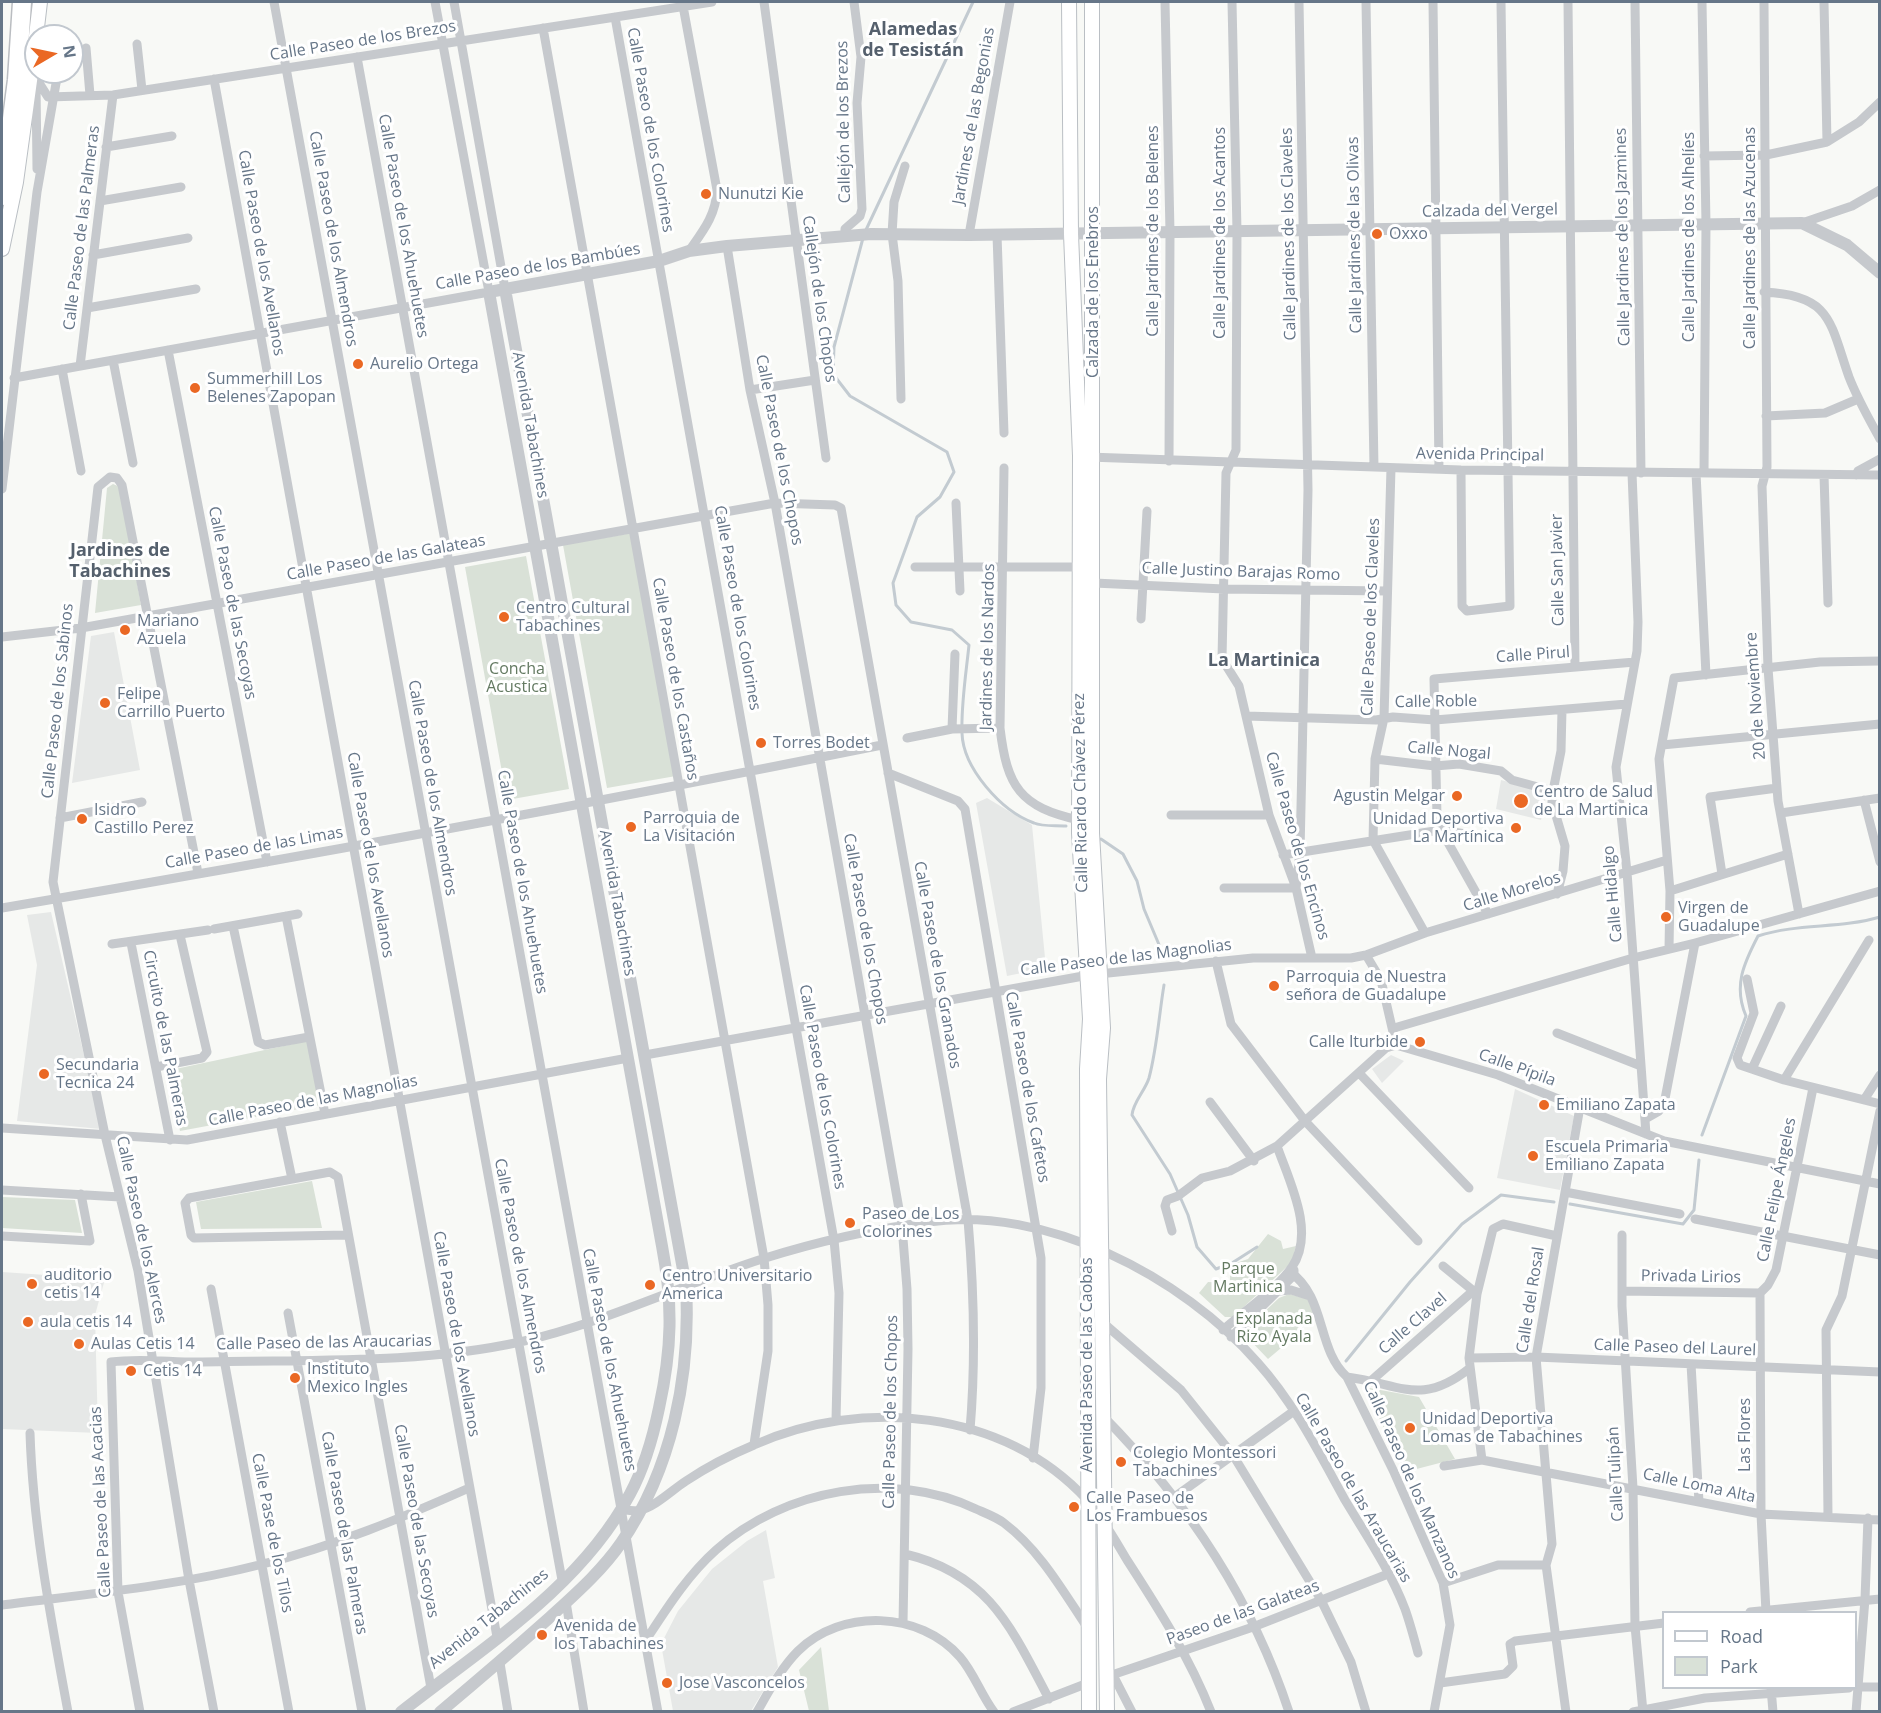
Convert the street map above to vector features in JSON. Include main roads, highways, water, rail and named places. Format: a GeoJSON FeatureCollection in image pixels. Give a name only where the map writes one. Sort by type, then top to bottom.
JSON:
{"type":"FeatureCollection","features":[{"type":"Feature","properties":{"kind":"highway"},"geometry":{"type":"LineString","coordinates":[[2,196],[17,80],[22,2]]}},
{"type":"Feature","properties":{"kind":"main road"},"geometry":{"type":"LineString","coordinates":[[37,24],[40,2]]}},
{"type":"Feature","properties":{"kind":"main road","name":"Calzada de los Enebros"},"geometry":{"type":"LineString","coordinates":[[1069,2],[1071,234],[1094,583]]}},
{"type":"Feature","properties":{"kind":"main road","name":"Calzada de los Enebros"},"geometry":{"type":"LineString","coordinates":[[1080,567],[1087,457],[1094,234],[1092,2]]}},
{"type":"Feature","properties":{"kind":"main road"},"geometry":{"type":"LineString","coordinates":[[2,249],[33,84]]}},
{"type":"Feature","properties":{"kind":"main road","name":"Calle Ricardo Chávez Pérez"},"geometry":{"type":"LineString","coordinates":[[1080,567],[1084,829],[1095,975],[1103,1028]]}},
{"type":"Feature","properties":{"kind":"main road","name":"Calle Ricardo Chávez Pérez"},"geometry":{"type":"LineString","coordinates":[[1084,829],[1094,583]]}},
{"type":"Feature","properties":{"kind":"main road","name":"Calle Ricardo Chávez Pérez"},"geometry":{"type":"LineString","coordinates":[[1090,1019],[1095,975]]}},
{"type":"Feature","properties":{"kind":"main road","name":"Avenida Paseo de las Caobas"},"geometry":{"type":"LineString","coordinates":[[1089,1712],[1086,1500],[1087,1069],[1090,1019]]}},
{"type":"Feature","properties":{"kind":"main road","name":"Avenida Paseo de las Caobas"},"geometry":{"type":"LineString","coordinates":[[1103,1028],[1099,1079],[1102,1415],[1110,1676],[1107,1712]]}},
{"type":"Feature","properties":{"kind":"waterway"},"geometry":{"type":"LineString","coordinates":[[865,232],[973,2]]}},
{"type":"Feature","properties":{"kind":"waterway"},"geometry":{"type":"LineString","coordinates":[[863,238],[834,347],[833,374],[850,396],[947,452],[954,472],[940,497],[917,517],[893,583],[896,605],[911,622],[952,630],[969,645],[962,733],[969,760],[986,787],[1021,817],[1041,825],[1066,826]]}},
{"type":"Feature","properties":{"kind":"waterway"},"geometry":{"type":"LineString","coordinates":[[1101,839],[1123,854],[1137,881],[1144,909],[1160,947]]}},
{"type":"Feature","properties":{"kind":"waterway"},"geometry":{"type":"LineString","coordinates":[[1702,1135],[1746,1016],[1740,995],[1740,985],[1748,956],[1758,936],[1788,929],[1850,923],[1880,917]]}},
{"type":"Feature","properties":{"kind":"waterway"},"geometry":{"type":"LineString","coordinates":[[1164,985],[1152,1067],[1132,1115],[1170,1174],[1188,1215],[1197,1247],[1216,1269],[1232,1263],[1257,1247]]}},
{"type":"Feature","properties":{"kind":"waterway"},"geometry":{"type":"LineString","coordinates":[[1570,1204],[1683,1224],[1694,1210],[1699,1160]]}},
{"type":"Feature","properties":{"kind":"waterway"},"geometry":{"type":"LineString","coordinates":[[1346,1361],[1410,1282],[1462,1224],[1501,1195],[1554,1202]]}},
{"type":"Feature","properties":{"kind":"place","name":"Nunutzi Kie"},"geometry":{"type":"Point","coordinates":[706,194]}},
{"type":"Feature","properties":{"kind":"place","name":"Oxxo"},"geometry":{"type":"Point","coordinates":[1377,234]}},
{"type":"Feature","properties":{"kind":"place","name":"Aurelio Ortega"},"geometry":{"type":"Point","coordinates":[358,364]}},
{"type":"Feature","properties":{"kind":"place","name":"Summerhill Los Belenes Zapopan"},"geometry":{"type":"Point","coordinates":[195,388]}},
{"type":"Feature","properties":{"kind":"place","name":"Centro Cultural Tabachines"},"geometry":{"type":"Point","coordinates":[504,617]}},
{"type":"Feature","properties":{"kind":"place","name":"Mariano Azuela"},"geometry":{"type":"Point","coordinates":[125,630]}},
{"type":"Feature","properties":{"kind":"place","name":"Felipe Carrillo Puerto"},"geometry":{"type":"Point","coordinates":[105,703]}},
{"type":"Feature","properties":{"kind":"place","name":"Torres Bodet"},"geometry":{"type":"Point","coordinates":[761,743]}},
{"type":"Feature","properties":{"kind":"place","name":"Agustin Melgar"},"geometry":{"type":"Point","coordinates":[1457,796]}},
{"type":"Feature","properties":{"kind":"place","name":"Centro de Salud de La Martinica"},"geometry":{"type":"Point","coordinates":[1521,801]}},
{"type":"Feature","properties":{"kind":"place","name":"Isidro Castillo Perez"},"geometry":{"type":"Point","coordinates":[82,819]}},
{"type":"Feature","properties":{"kind":"place","name":"Parroquia de La Visitación"},"geometry":{"type":"Point","coordinates":[631,827]}},
{"type":"Feature","properties":{"kind":"place","name":"Unidad Deportiva La Martínica"},"geometry":{"type":"Point","coordinates":[1516,828]}},
{"type":"Feature","properties":{"kind":"place","name":"Virgen de Guadalupe"},"geometry":{"type":"Point","coordinates":[1666,917]}},
{"type":"Feature","properties":{"kind":"place","name":"Parroquia de Nuestra señora de Guadalupe"},"geometry":{"type":"Point","coordinates":[1274,986]}},
{"type":"Feature","properties":{"kind":"place","name":"Calle Iturbide"},"geometry":{"type":"Point","coordinates":[1420,1042]}},
{"type":"Feature","properties":{"kind":"place","name":"Secundaria Tecnica 24"},"geometry":{"type":"Point","coordinates":[44,1074]}},
{"type":"Feature","properties":{"kind":"place","name":"Emiliano Zapata"},"geometry":{"type":"Point","coordinates":[1544,1105]}},
{"type":"Feature","properties":{"kind":"place","name":"Escuela Primaria Emiliano Zapata"},"geometry":{"type":"Point","coordinates":[1533,1156]}},
{"type":"Feature","properties":{"kind":"place","name":"Paseo de Los Colorines"},"geometry":{"type":"Point","coordinates":[850,1223]}},
{"type":"Feature","properties":{"kind":"place","name":"auditorio cetis 14"},"geometry":{"type":"Point","coordinates":[32,1284]}},
{"type":"Feature","properties":{"kind":"place","name":"Centro Universitario America"},"geometry":{"type":"Point","coordinates":[650,1285]}},
{"type":"Feature","properties":{"kind":"place","name":"aula cetis 14"},"geometry":{"type":"Point","coordinates":[28,1322]}},
{"type":"Feature","properties":{"kind":"place","name":"Aulas Cetis 14"},"geometry":{"type":"Point","coordinates":[79,1344]}},
{"type":"Feature","properties":{"kind":"place","name":"Cetis 14"},"geometry":{"type":"Point","coordinates":[131,1371]}},
{"type":"Feature","properties":{"kind":"place","name":"Instituto Mexico Ingles"},"geometry":{"type":"Point","coordinates":[295,1378]}},
{"type":"Feature","properties":{"kind":"place","name":"Unidad Deportiva Lomas de Tabachines"},"geometry":{"type":"Point","coordinates":[1410,1428]}},
{"type":"Feature","properties":{"kind":"place","name":"Colegio Montessori Tabachines"},"geometry":{"type":"Point","coordinates":[1121,1462]}},
{"type":"Feature","properties":{"kind":"place","name":"Calle Paseo de Los Frambuesos"},"geometry":{"type":"Point","coordinates":[1074,1507]}},
{"type":"Feature","properties":{"kind":"place","name":"Avenida de los Tabachines"},"geometry":{"type":"Point","coordinates":[542,1635]}},
{"type":"Feature","properties":{"kind":"place","name":"Jose Vasconcelos"},"geometry":{"type":"Point","coordinates":[667,1683]}},
{"type":"Feature","properties":{"kind":"district","name":"Alamedas de Tesistán"},"geometry":{"type":"Point","coordinates":[913,40]}},
{"type":"Feature","properties":{"kind":"district","name":"Jardines de Tabachines"},"geometry":{"type":"Point","coordinates":[120,561]}},
{"type":"Feature","properties":{"kind":"district","name":"La Martinica"},"geometry":{"type":"Point","coordinates":[1264,661]}},
{"type":"Feature","properties":{"kind":"park label","name":"Concha Acustica"},"geometry":{"type":"Point","coordinates":[517,678]}},
{"type":"Feature","properties":{"kind":"park label","name":"Parque Martinica"},"geometry":{"type":"Point","coordinates":[1248,1278]}},
{"type":"Feature","properties":{"kind":"park label","name":"Explanada Rizo Ayala"},"geometry":{"type":"Point","coordinates":[1274,1328]}}]}
